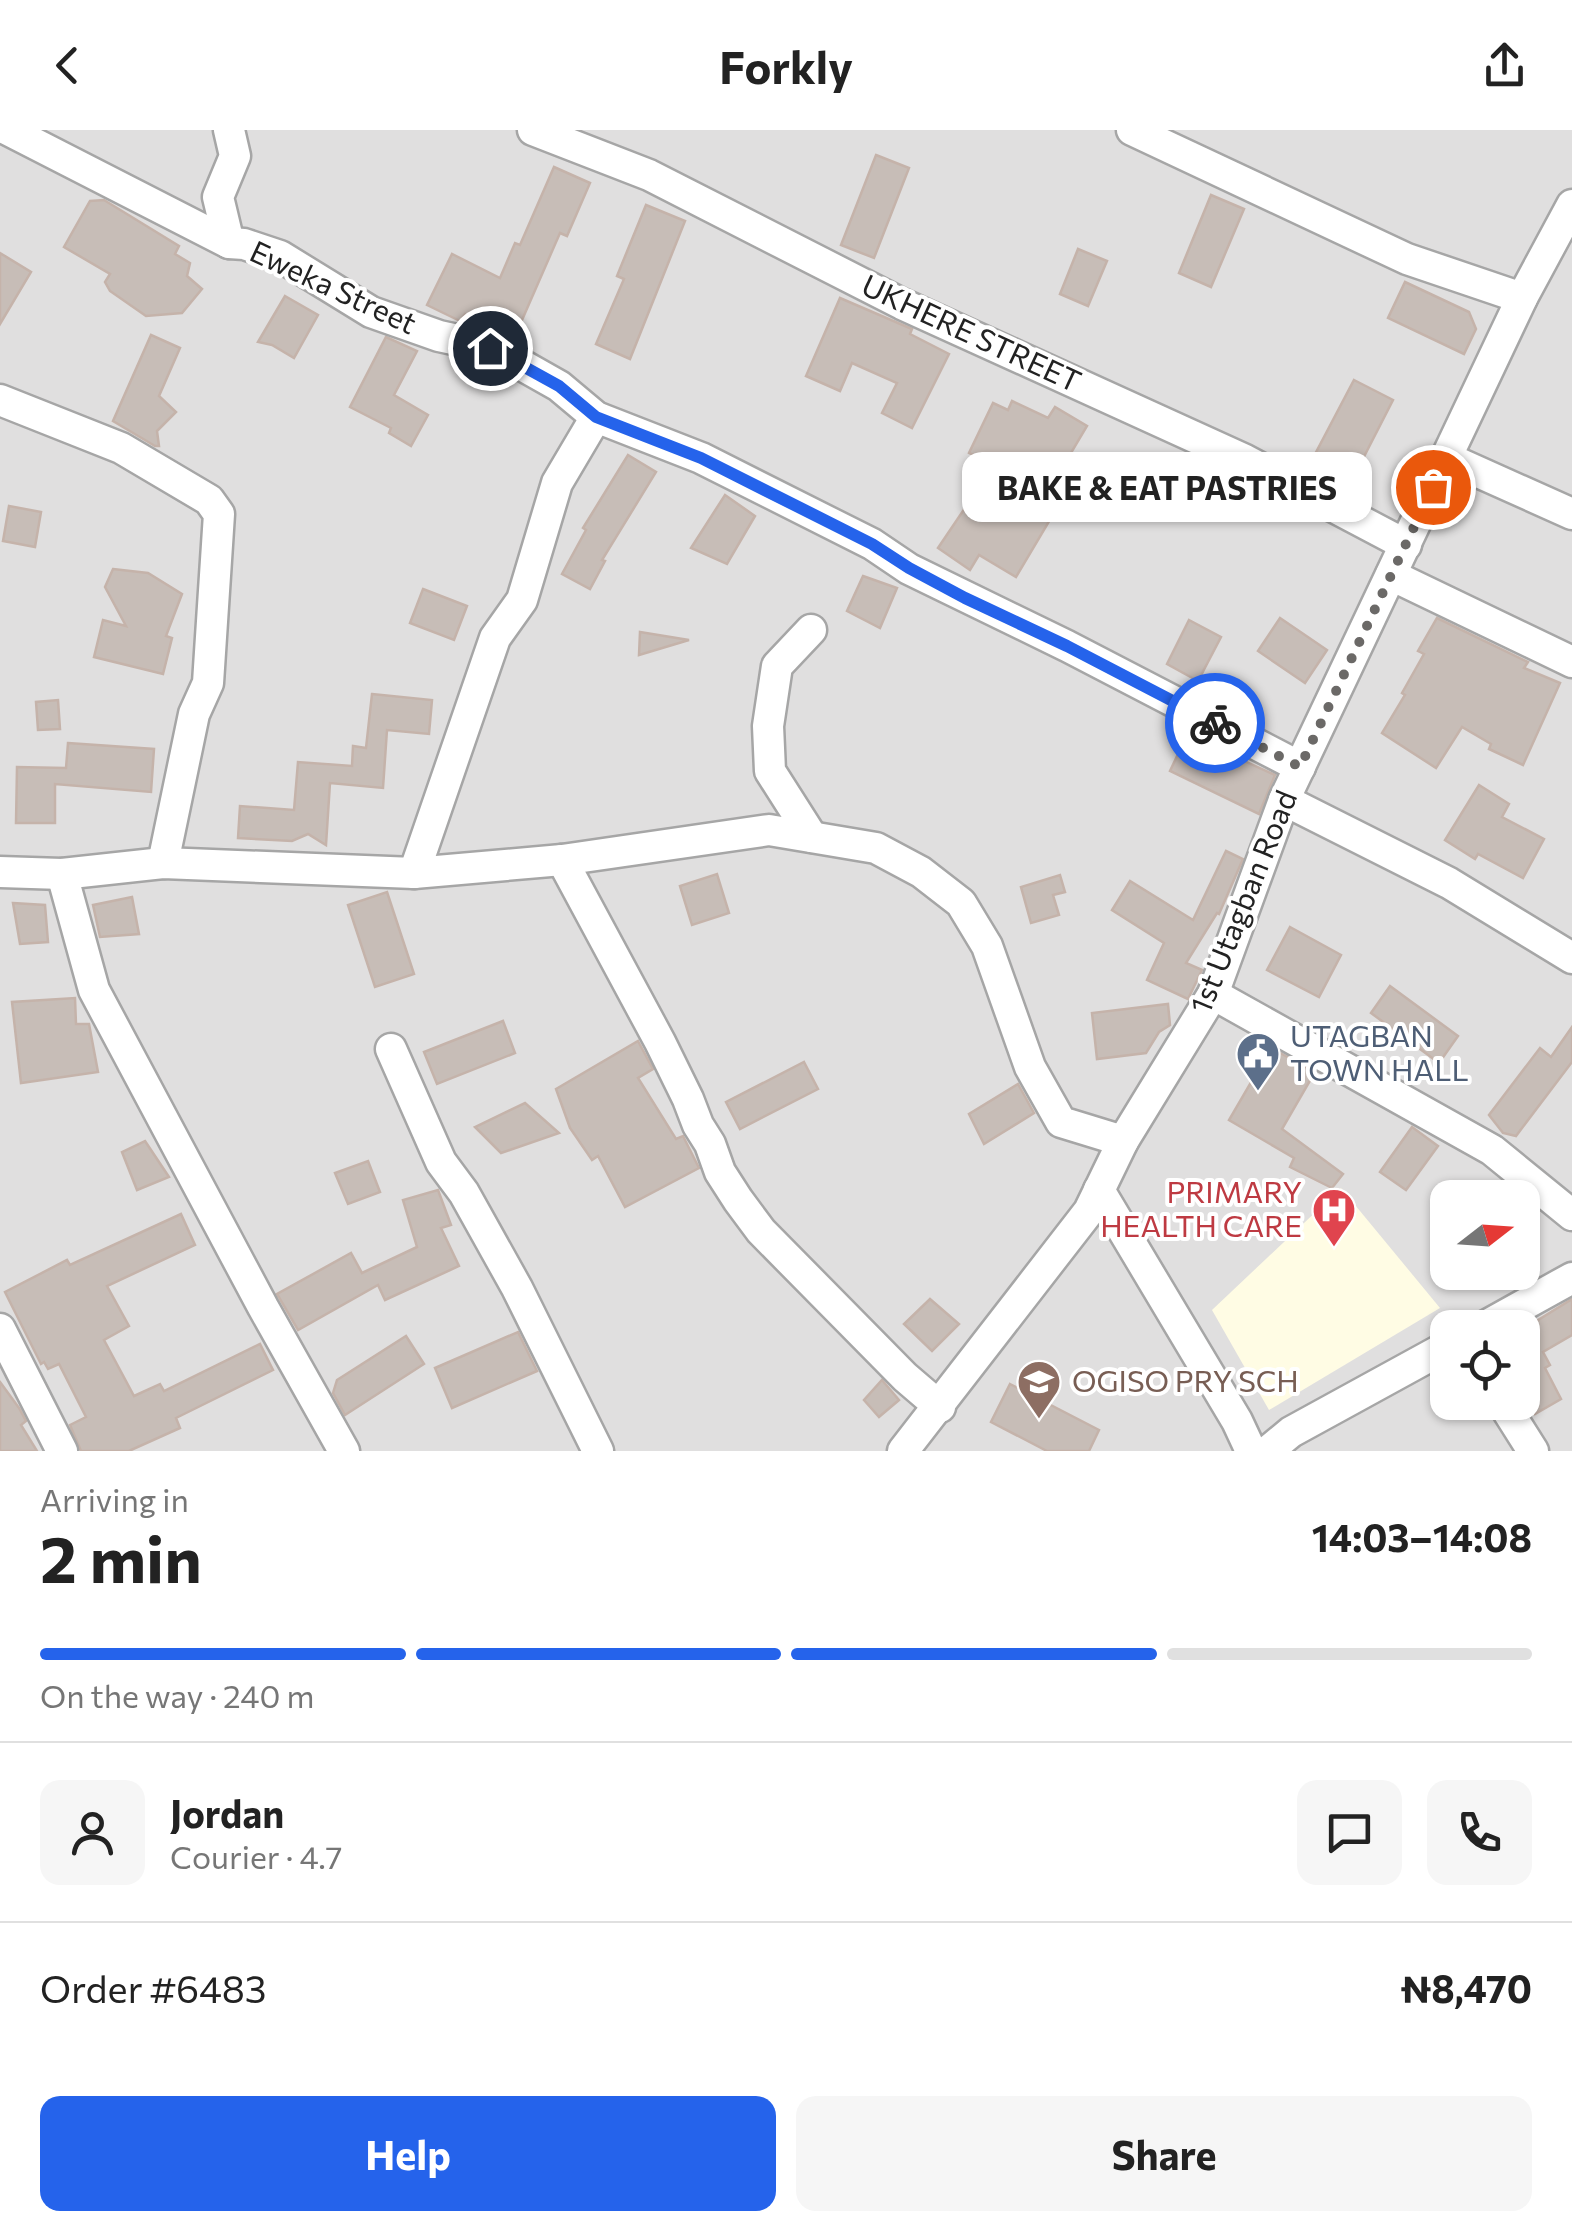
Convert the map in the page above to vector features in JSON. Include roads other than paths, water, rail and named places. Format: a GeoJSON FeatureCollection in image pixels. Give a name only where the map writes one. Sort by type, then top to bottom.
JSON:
{"type":"FeatureCollection","features":[{"type":"Feature","properties":{"kind":"street","name":"Eweka Street"},"geometry":{"type":"LineString","coordinates":[[8,130],[229,243],[280,256],[370,312],[439,336],[490,348],[559,386],[596,417],[701,458],[872,544],[965,598],[1067,646],[1300,767]]}},
{"type":"Feature","properties":{"kind":"street"},"geometry":{"type":"LineString","coordinates":[[229,130],[235,156],[218,197],[229,243]]}},
{"type":"Feature","properties":{"kind":"street","name":"UKHERE STREET"},"geometry":{"type":"LineString","coordinates":[[533,130],[648,176],[902,304],[1245,460],[1406,544]]}},
{"type":"Feature","properties":{"kind":"street"},"geometry":{"type":"LineString","coordinates":[[1132,130],[1407,259],[1522,298]]}},
{"type":"Feature","properties":{"kind":"street","name":"1st Utagban Road"},"geometry":{"type":"LineString","coordinates":[[903,1451],[1089,1212],[1123,1141],[1214,994],[1284,800],[1522,298],[1572,204]]}},
{"type":"Feature","properties":{"kind":"street"},"geometry":{"type":"LineString","coordinates":[[0,402],[120,448],[209,500],[219,514],[208,683],[194,714],[163,864]]}},
{"type":"Feature","properties":{"kind":"street"},"geometry":{"type":"LineString","coordinates":[[414,872],[495,638],[522,600],[557,484],[596,417]]}},
{"type":"Feature","properties":{"kind":"street"},"geometry":{"type":"LineString","coordinates":[[1446,458],[1572,514]]}},
{"type":"Feature","properties":{"kind":"street"},"geometry":{"type":"LineString","coordinates":[[1391,574],[1572,662]]}},
{"type":"Feature","properties":{"kind":"street"},"geometry":{"type":"LineString","coordinates":[[811,630],[777,666],[768,726],[770,771],[812,837]]}},
{"type":"Feature","properties":{"kind":"street"},"geometry":{"type":"LineString","coordinates":[[1284,800],[1449,883],[1572,958]]}},
{"type":"Feature","properties":{"kind":"street"},"geometry":{"type":"LineString","coordinates":[[0,872],[62,874],[163,864],[414,872],[562,860],[769,830],[876,848],[920,872],[961,902],[987,946],[1030,1067],[1061,1122],[1123,1141]]}},
{"type":"Feature","properties":{"kind":"street"},"geometry":{"type":"LineString","coordinates":[[562,860],[660,1042],[720,1172],[738,1200],[762,1231],[905,1377],[940,1406]]}},
{"type":"Feature","properties":{"kind":"street"},"geometry":{"type":"LineString","coordinates":[[62,874],[94,990],[262,1308],[344,1451]]}},
{"type":"Feature","properties":{"kind":"street"},"geometry":{"type":"LineString","coordinates":[[1214,994],[1492,1150],[1572,1215]]}},
{"type":"Feature","properties":{"kind":"street"},"geometry":{"type":"LineString","coordinates":[[391,1050],[441,1162],[464,1193],[517,1288],[598,1451]]}},
{"type":"Feature","properties":{"kind":"street"},"geometry":{"type":"LineString","coordinates":[[1099,1190],[1251,1451]]}},
{"type":"Feature","properties":{"kind":"street"},"geometry":{"type":"LineString","coordinates":[[1514,1310],[1572,1278]]}},
{"type":"Feature","properties":{"kind":"street"},"geometry":{"type":"LineString","coordinates":[[0,1329],[62,1451]]}},
{"type":"Feature","properties":{"kind":"street"},"geometry":{"type":"LineString","coordinates":[[1237,1421],[1280,1441],[1430,1356]]}},
{"type":"Feature","properties":{"kind":"street"},"geometry":{"type":"LineString","coordinates":[[1513,1420],[1533,1451]]}},
{"type":"Feature","properties":{"kind":"place","name":"BAKE & EAT PASTRIES"},"geometry":{"type":"Point","coordinates":[1433,487]}},
{"type":"Feature","properties":{"kind":"place","name":"UTAGBAN TOWN HALL"},"geometry":{"type":"Point","coordinates":[1258,1092]}},
{"type":"Feature","properties":{"kind":"place","name":"PRIMARY HEALTH CARE"},"geometry":{"type":"Point","coordinates":[1334,1248]}},
{"type":"Feature","properties":{"kind":"place","name":"OGISO PRY SCH"},"geometry":{"type":"Point","coordinates":[1039,1420]}}]}
